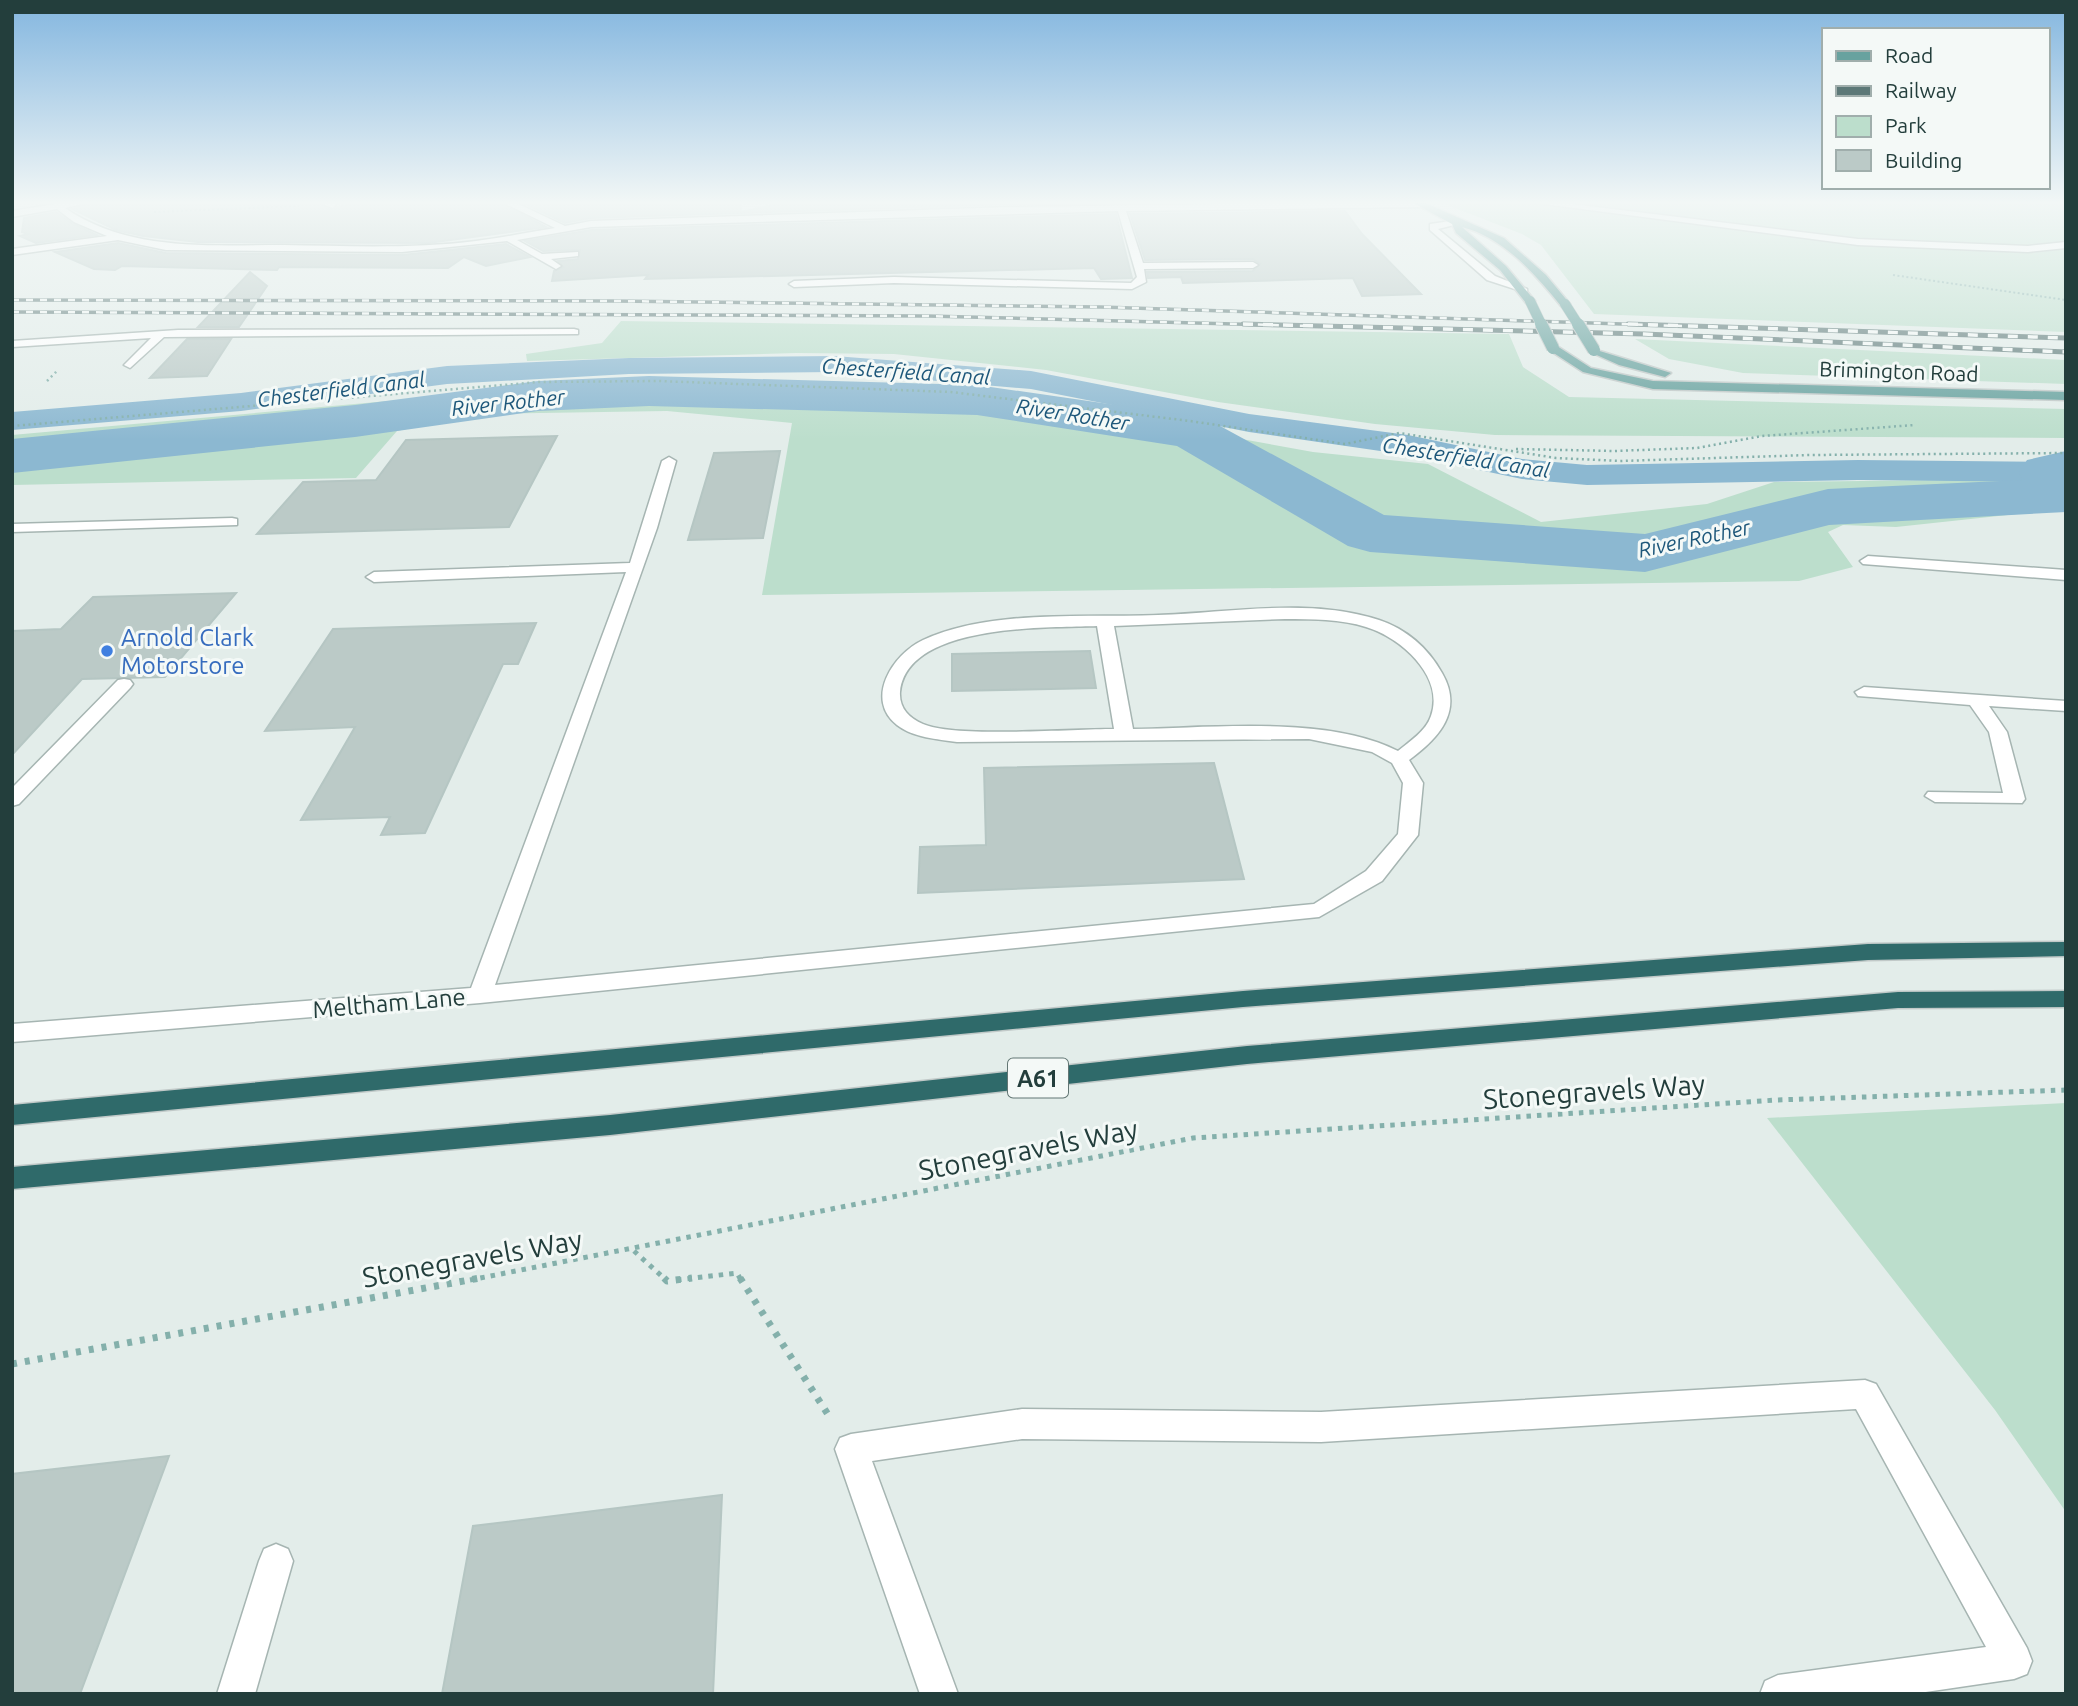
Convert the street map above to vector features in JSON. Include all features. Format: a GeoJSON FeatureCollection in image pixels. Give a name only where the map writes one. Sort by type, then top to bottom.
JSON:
{"type":"FeatureCollection","features":[{"type":"Feature","properties":{"kind":"highway"},"geometry":{"type":"LineString","coordinates":[[12,1115],[1243,999],[1868,953],[2066,949]]}},
{"type":"Feature","properties":{"kind":"highway","name":"A61"},"geometry":{"type":"LineString","coordinates":[[12,1178],[610,1125],[1261,1054],[1898,1000],[2066,999]]}},
{"type":"Feature","properties":{"kind":"main road","name":"Brimington Road"},"geometry":{"type":"LineString","coordinates":[[1512,281],[1526,296],[1553,348],[1573,363],[1610,377],[1653,385],[2066,396]]}},
{"type":"Feature","properties":{"kind":"main road","name":"Brimington Road"},"geometry":{"type":"LineString","coordinates":[[1546,281],[1565,304],[1594,349],[1623,363],[1646,370],[1731,385]]}},
{"type":"Feature","properties":{"kind":"street"},"geometry":{"type":"LineString","coordinates":[[794,284],[817,281]]}},
{"type":"Feature","properties":{"kind":"street"},"geometry":{"type":"LineString","coordinates":[[962,281],[1132,286],[1141,281]]}},
{"type":"Feature","properties":{"kind":"street"},"geometry":{"type":"LineString","coordinates":[[1496,281],[1526,296]]}},
{"type":"Feature","properties":{"kind":"street"},"geometry":{"type":"LineString","coordinates":[[12,344],[161,334],[574,332]]}},
{"type":"Feature","properties":{"kind":"street"},"geometry":{"type":"LineString","coordinates":[[130,365],[161,334]]}},
{"type":"Feature","properties":{"kind":"street","name":"Meltham Lane"},"geometry":{"type":"LineString","coordinates":[[12,1033],[480,995],[635,567],[669,461]]}},
{"type":"Feature","properties":{"kind":"street"},"geometry":{"type":"LineString","coordinates":[[12,528],[232,522]]}},
{"type":"Feature","properties":{"kind":"street"},"geometry":{"type":"LineString","coordinates":[[1868,561],[2066,575]]}},
{"type":"Feature","properties":{"kind":"street"},"geometry":{"type":"LineString","coordinates":[[374,577],[635,567]]}},
{"type":"Feature","properties":{"kind":"street"},"geometry":{"type":"LineString","coordinates":[[480,995],[1320,910],[1374,876],[1408,835],[1413,783],[1399,760],[1378,748],[1309,733],[957,736],[913,727],[892,708],[890,692],[897,670],[910,655],[930,643],[1003,628],[1105,622],[1290,615],[1360,620],[1385,628],[1411,642],[1427,661],[1438,681],[1442,701],[1440,722],[1428,738],[1399,760]]}},
{"type":"Feature","properties":{"kind":"street"},"geometry":{"type":"LineString","coordinates":[[1105,622],[1124,733]]}},
{"type":"Feature","properties":{"kind":"street"},"geometry":{"type":"LineString","coordinates":[[12,800],[124,684]]}},
{"type":"Feature","properties":{"kind":"street"},"geometry":{"type":"LineString","coordinates":[[1864,692],[2066,706]]}},
{"type":"Feature","properties":{"kind":"street"},"geometry":{"type":"LineString","coordinates":[[1935,796],[2015,799],[1998,732],[1975,699]]}},
{"type":"Feature","properties":{"kind":"street"},"geometry":{"type":"LineString","coordinates":[[939,1694],[851,1449],[1022,1424],[1321,1427],[1865,1394],[2014,1661],[1778,1694]]}},
{"type":"Feature","properties":{"kind":"street"},"geometry":{"type":"LineString","coordinates":[[236,1694],[276,1561]]}},
{"type":"Feature","properties":{"kind":"path"},"geometry":{"type":"LineString","coordinates":[[12,426],[539,382],[659,381],[951,392],[1190,421],[1321,441],[1366,442],[1399,433],[1556,458],[1620,461],[1810,455],[2066,453]]}},
{"type":"Feature","properties":{"kind":"path"},"geometry":{"type":"LineString","coordinates":[[1501,448],[1614,451],[1696,448],[1762,436],[1922,424]]}},
{"type":"Feature","properties":{"kind":"path","name":"Stonegravels Way"},"geometry":{"type":"LineString","coordinates":[[12,1364],[633,1250],[1193,1138],[1777,1100],[2066,1090]]}},
{"type":"Feature","properties":{"kind":"path"},"geometry":{"type":"LineString","coordinates":[[633,1250],[667,1281],[737,1273],[851,1449]]}},
{"type":"Feature","properties":{"kind":"green space"},"geometry":{"type":"Polygon","coordinates":[[[1568,281],[2066,281],[2066,332],[1594,314],[1568,281]]]}},
{"type":"Feature","properties":{"kind":"green space"},"geometry":{"type":"Polygon","coordinates":[[[621,321],[1509,334],[1523,367],[1569,397],[2066,409],[2066,438],[1495,435],[1375,424],[1218,402],[1046,370],[894,354],[796,353],[527,361],[526,354],[602,343],[621,321]]]}},
{"type":"Feature","properties":{"kind":"green space"},"geometry":{"type":"Polygon","coordinates":[[[1635,339],[2066,360],[2066,384],[1743,373],[1669,359],[1635,339]]]}},
{"type":"Feature","properties":{"kind":"green space"},"geometry":{"type":"Polygon","coordinates":[[[645,387],[943,399],[1186,429],[1313,452],[1428,464],[1541,522],[1707,504],[1774,482],[2030,479],[2066,473],[2066,502],[2017,514],[1896,527],[1843,525],[1828,532],[1853,567],[1799,581],[762,595],[792,423],[667,411],[473,414],[397,431],[356,478],[12,485],[12,435],[410,399],[645,387]]]}},
{"type":"Feature","properties":{"kind":"green space"},"geometry":{"type":"Polygon","coordinates":[[[2066,1103],[2066,1512],[1995,1410],[1767,1118],[2066,1103]]]}},
{"type":"Feature","properties":{"kind":"building"},"geometry":{"type":"Polygon","coordinates":[[[242,281],[260,281],[267,286],[239,327],[198,327],[242,281]]]}},
{"type":"Feature","properties":{"kind":"building"},"geometry":{"type":"Polygon","coordinates":[[[1182,281],[1264,281],[1183,283],[1182,281]]]}},
{"type":"Feature","properties":{"kind":"building"},"geometry":{"type":"Polygon","coordinates":[[[1354,281],[1408,281],[1421,294],[1362,296],[1354,281]]]}},
{"type":"Feature","properties":{"kind":"building"},"geometry":{"type":"Polygon","coordinates":[[[187,339],[231,339],[207,376],[150,378],[187,339]]]}},
{"type":"Feature","properties":{"kind":"building"},"geometry":{"type":"Polygon","coordinates":[[[557,436],[509,527],[257,534],[303,482],[376,480],[406,440],[557,436]]]}},
{"type":"Feature","properties":{"kind":"building"},"geometry":{"type":"Polygon","coordinates":[[[780,451],[763,538],[688,540],[714,453],[780,451]]]}},
{"type":"Feature","properties":{"kind":"building"},"geometry":{"type":"Polygon","coordinates":[[[236,593],[165,677],[82,679],[12,755],[12,631],[61,629],[93,597],[236,593]]]}},
{"type":"Feature","properties":{"kind":"building"},"geometry":{"type":"Polygon","coordinates":[[[536,623],[518,664],[503,664],[425,833],[381,835],[390,817],[301,820],[355,727],[265,731],[333,629],[536,623]]]}},
{"type":"Feature","properties":{"kind":"building"},"geometry":{"type":"Polygon","coordinates":[[[1090,651],[1096,688],[952,691],[952,654],[1090,651]]]}},
{"type":"Feature","properties":{"kind":"building"},"geometry":{"type":"Polygon","coordinates":[[[1214,763],[1244,879],[918,893],[920,847],[986,845],[984,768],[1214,763]]]}},
{"type":"Feature","properties":{"kind":"building"},"geometry":{"type":"Polygon","coordinates":[[[169,1456],[80,1694],[12,1694],[12,1474],[169,1456]]]}},
{"type":"Feature","properties":{"kind":"building"},"geometry":{"type":"Polygon","coordinates":[[[722,1495],[713,1694],[442,1694],[473,1526],[722,1495]]]}},
{"type":"Feature","properties":{"kind":"waterway","name":"Chesterfield Canal"},"geometry":{"type":"LineString","coordinates":[[12,421],[241,402],[447,375],[629,366],[834,364],[935,370],[1031,380],[1249,423],[1408,445],[1522,469],[1587,475],[1858,470],[2047,472]]}},
{"type":"Feature","properties":{"kind":"waterway","name":"River Rother"},"geometry":{"type":"LineString","coordinates":[[12,456],[355,421],[538,396],[649,391],[977,400],[1192,432],[1370,533],[1645,553],[1828,507],[2059,496],[2047,472],[2066,468]]}},
{"type":"Feature","properties":{"kind":"railway"},"geometry":{"type":"LineString","coordinates":[[12,300],[614,301],[1101,307],[1682,326]]}},
{"type":"Feature","properties":{"kind":"railway"},"geometry":{"type":"LineString","coordinates":[[12,312],[928,316],[1312,326]]}},
{"type":"Feature","properties":{"kind":"railway"},"geometry":{"type":"LineString","coordinates":[[1243,324],[1644,334],[2066,352]]}},
{"type":"Feature","properties":{"kind":"railway"},"geometry":{"type":"LineString","coordinates":[[1628,324],[2066,338]]}},
{"type":"Feature","properties":{"kind":"place","name":"Arnold Clark Motorstore"},"geometry":{"type":"Point","coordinates":[107,651]}}]}
